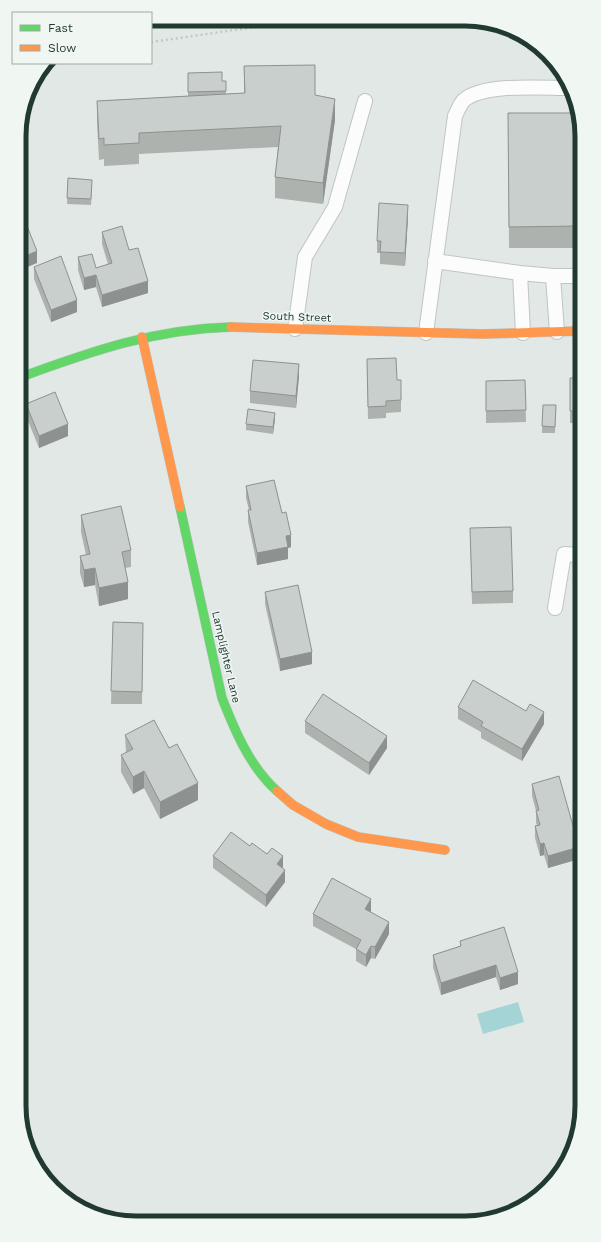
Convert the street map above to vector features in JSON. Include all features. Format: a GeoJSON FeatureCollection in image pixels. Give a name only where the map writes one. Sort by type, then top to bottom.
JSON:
{"type":"FeatureCollection","features":[{"type":"Feature","properties":{"kind":"street","name":"South Street"},"geometry":{"type":"LineString","coordinates":[[26,375],[88,353],[142,337],[182,330],[219,326],[426,333],[575,331]]}},
{"type":"Feature","properties":{"kind":"street","name":"Lamplighter Lane"},"geometry":{"type":"LineString","coordinates":[[142,337],[222,698],[232,724],[247,752],[267,782],[293,805],[326,824],[358,837],[445,850]]}},
{"type":"Feature","properties":{"kind":"lane"},"geometry":{"type":"LineString","coordinates":[[426,333],[455,116],[464,101],[482,92],[508,88],[564,88]]}},
{"type":"Feature","properties":{"kind":"lane"},"geometry":{"type":"LineString","coordinates":[[295,329],[305,257],[334,207],[365,101]]}},
{"type":"Feature","properties":{"kind":"lane"},"geometry":{"type":"LineString","coordinates":[[436,261],[520,273],[575,276]]}},
{"type":"Feature","properties":{"kind":"lane"},"geometry":{"type":"LineString","coordinates":[[520,273],[523,333]]}},
{"type":"Feature","properties":{"kind":"lane"},"geometry":{"type":"LineString","coordinates":[[553,276],[557,332]]}},
{"type":"Feature","properties":{"kind":"lane"},"geometry":{"type":"LineString","coordinates":[[555,608],[564,554],[575,555]]}},
{"type":"Feature","properties":{"kind":"path"},"geometry":{"type":"LineString","coordinates":[[152,42],[262,26]]}},
{"type":"Feature","properties":{"kind":"water"},"geometry":{"type":"Polygon","coordinates":[[[518,1002],[524,1022],[483,1034],[477,1014],[518,1002]]]}},
{"type":"Feature","properties":{"kind":"building"},"geometry":{"type":"Polygon","coordinates":[[[315,65],[315,95],[335,99],[323,183],[275,177],[281,126],[139,133],[139,143],[104,145],[104,138],[99,139],[97,101],[245,93],[244,66],[315,65]]]}},
{"type":"Feature","properties":{"kind":"building"},"geometry":{"type":"Polygon","coordinates":[[[222,72],[222,81],[226,81],[226,91],[188,92],[188,73],[222,72]]]}},
{"type":"Feature","properties":{"kind":"building"},"geometry":{"type":"Polygon","coordinates":[[[508,113],[573,113],[575,129],[575,226],[509,227],[508,113]]]}},
{"type":"Feature","properties":{"kind":"building"},"geometry":{"type":"Polygon","coordinates":[[[68,178],[92,180],[91,199],[67,198],[68,178]]]}},
{"type":"Feature","properties":{"kind":"building"},"geometry":{"type":"Polygon","coordinates":[[[379,203],[408,205],[405,253],[380,252],[381,241],[377,241],[379,203]]]}},
{"type":"Feature","properties":{"kind":"building"},"geometry":{"type":"Polygon","coordinates":[[[26,224],[37,251],[26,256],[26,224]]]}},
{"type":"Feature","properties":{"kind":"building"},"geometry":{"type":"Polygon","coordinates":[[[122,226],[129,250],[138,248],[148,281],[102,295],[96,275],[84,278],[78,257],[92,254],[96,268],[112,263],[102,232],[122,226]]]}},
{"type":"Feature","properties":{"kind":"building"},"geometry":{"type":"Polygon","coordinates":[[[61,256],[77,300],[51,310],[34,267],[61,256]]]}},
{"type":"Feature","properties":{"kind":"building"},"geometry":{"type":"Polygon","coordinates":[[[396,358],[397,380],[401,380],[401,400],[386,401],[386,406],[368,407],[367,359],[396,358]]]}},
{"type":"Feature","properties":{"kind":"building"},"geometry":{"type":"Polygon","coordinates":[[[253,360],[299,364],[296,396],[250,391],[253,360]]]}},
{"type":"Feature","properties":{"kind":"building"},"geometry":{"type":"Polygon","coordinates":[[[570,378],[575,378],[575,411],[570,411],[570,378]]]}},
{"type":"Feature","properties":{"kind":"building"},"geometry":{"type":"Polygon","coordinates":[[[525,380],[526,410],[486,411],[486,381],[525,380]]]}},
{"type":"Feature","properties":{"kind":"building"},"geometry":{"type":"Polygon","coordinates":[[[55,392],[68,424],[39,436],[26,404],[55,392]]]}},
{"type":"Feature","properties":{"kind":"building"},"geometry":{"type":"Polygon","coordinates":[[[543,405],[556,405],[555,427],[542,426],[543,405]]]}},
{"type":"Feature","properties":{"kind":"building"},"geometry":{"type":"Polygon","coordinates":[[[248,409],[275,413],[273,427],[246,424],[248,409]]]}},
{"type":"Feature","properties":{"kind":"building"},"geometry":{"type":"Polygon","coordinates":[[[274,480],[282,513],[286,512],[291,535],[286,536],[288,547],[257,553],[248,510],[251,510],[246,486],[274,480]]]}},
{"type":"Feature","properties":{"kind":"building"},"geometry":{"type":"Polygon","coordinates":[[[121,506],[131,550],[122,552],[128,582],[99,588],[95,568],[84,570],[80,556],[90,554],[81,515],[121,506]]]}},
{"type":"Feature","properties":{"kind":"building"},"geometry":{"type":"Polygon","coordinates":[[[511,527],[513,591],[472,592],[470,528],[511,527]]]}},
{"type":"Feature","properties":{"kind":"building"},"geometry":{"type":"Polygon","coordinates":[[[298,585],[312,652],[280,659],[265,592],[298,585]]]}},
{"type":"Feature","properties":{"kind":"building"},"geometry":{"type":"Polygon","coordinates":[[[113,622],[143,623],[142,692],[111,691],[113,622]]]}},
{"type":"Feature","properties":{"kind":"building"},"geometry":{"type":"Polygon","coordinates":[[[473,680],[526,711],[530,704],[544,712],[522,749],[481,726],[483,722],[458,707],[473,680]]]}},
{"type":"Feature","properties":{"kind":"building"},"geometry":{"type":"Polygon","coordinates":[[[323,694],[387,736],[369,763],[305,721],[323,694]]]}},
{"type":"Feature","properties":{"kind":"building"},"geometry":{"type":"Polygon","coordinates":[[[154,720],[169,748],[177,744],[198,783],[160,802],[144,771],[133,777],[121,755],[133,749],[125,735],[154,720]]]}},
{"type":"Feature","properties":{"kind":"building"},"geometry":{"type":"Polygon","coordinates":[[[559,776],[575,833],[575,848],[548,856],[544,843],[540,844],[535,826],[540,825],[536,811],[539,810],[532,784],[559,776]]]}},
{"type":"Feature","properties":{"kind":"building"},"geometry":{"type":"Polygon","coordinates":[[[231,832],[250,846],[252,843],[267,854],[272,848],[283,856],[277,864],[285,870],[266,895],[213,856],[231,832]]]}},
{"type":"Feature","properties":{"kind":"building"},"geometry":{"type":"Polygon","coordinates":[[[332,878],[371,899],[365,909],[389,922],[375,947],[371,946],[366,955],[356,949],[361,940],[313,914],[332,878]]]}},
{"type":"Feature","properties":{"kind":"building"},"geometry":{"type":"Polygon","coordinates":[[[504,927],[518,972],[500,978],[496,965],[441,983],[433,955],[461,946],[460,941],[504,927]]]}},
{"type":"Feature","properties":{"kind":"traffic: fast"},"geometry":{"type":"LineString","coordinates":[[26,375],[73,358],[124,343],[176,332],[231,327]]}},
{"type":"Feature","properties":{"kind":"traffic: fast"},"geometry":{"type":"LineString","coordinates":[[180,507],[222,698],[238,736],[251,760],[267,781],[277,791]]}},
{"type":"Feature","properties":{"kind":"traffic: slow"},"geometry":{"type":"LineString","coordinates":[[231,327],[482,334],[575,331]]}},
{"type":"Feature","properties":{"kind":"traffic: slow"},"geometry":{"type":"LineString","coordinates":[[142,337],[180,507]]}},
{"type":"Feature","properties":{"kind":"traffic: slow"},"geometry":{"type":"LineString","coordinates":[[277,791],[293,805],[326,824],[358,837],[445,850]]}}]}
